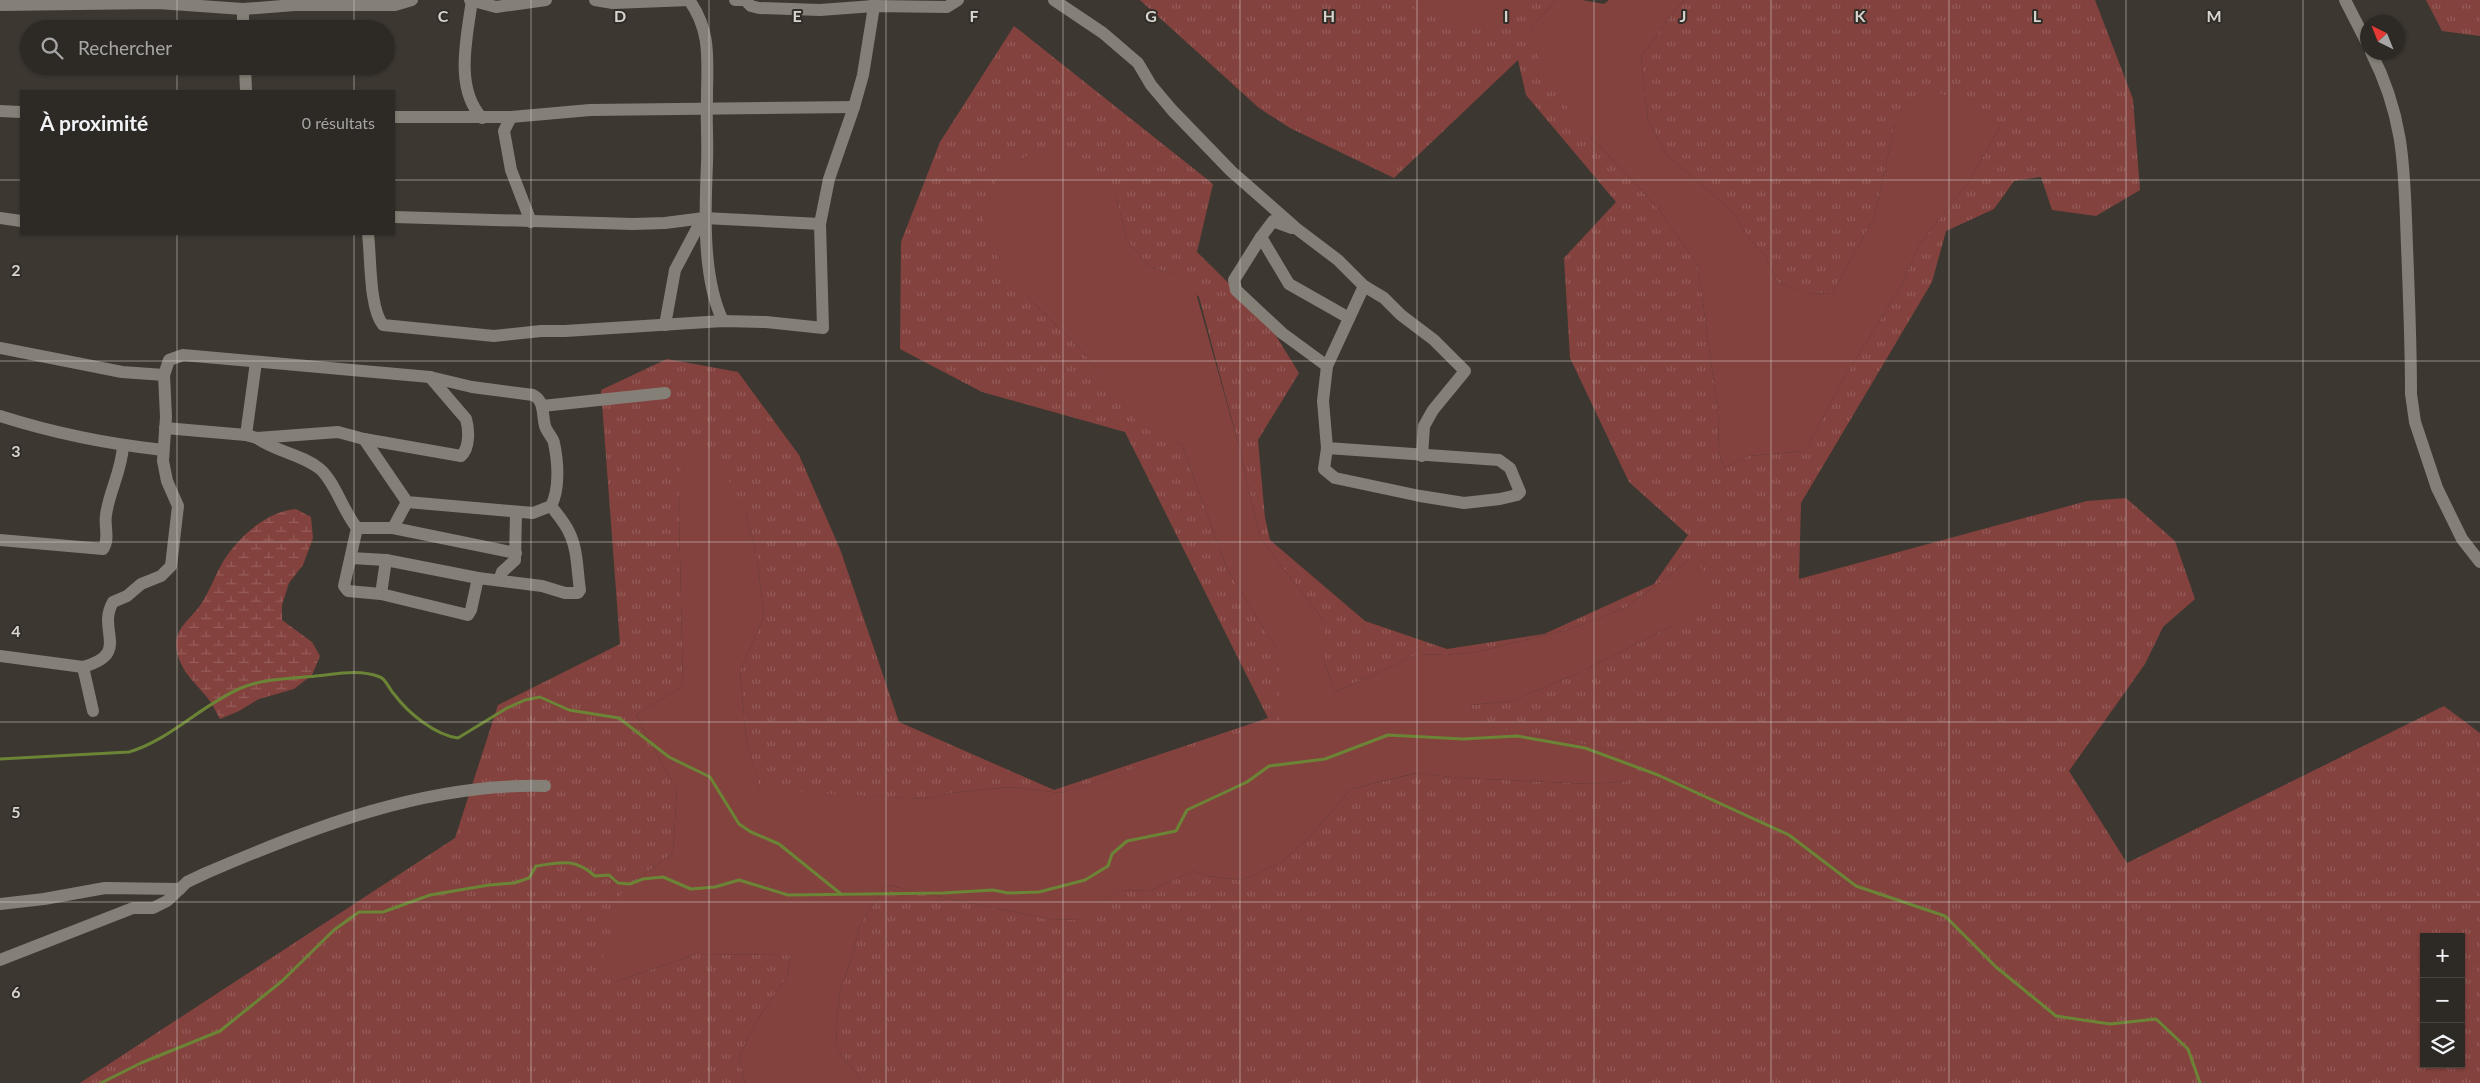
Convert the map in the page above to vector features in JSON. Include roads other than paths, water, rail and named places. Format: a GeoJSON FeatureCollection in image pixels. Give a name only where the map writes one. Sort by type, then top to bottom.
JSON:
{"type":"FeatureCollection","features":[{"type":"Feature","properties":{"kind":"street"},"geometry":{"type":"LineString","coordinates":[[0,5],[158,2],[243,9],[294,5],[395,5],[412,0]]}},
{"type":"Feature","properties":{"kind":"street"},"geometry":{"type":"LineString","coordinates":[[482,118],[471,102],[467,86],[465,52],[471,0],[496,7],[546,0]]}},
{"type":"Feature","properties":{"kind":"street"},"geometry":{"type":"LineString","coordinates":[[595,0],[613,3],[690,0],[705,29],[707,44],[703,218],[712,279],[719,312],[723,321]]}},
{"type":"Feature","properties":{"kind":"street"},"geometry":{"type":"LineString","coordinates":[[735,0],[745,0],[751,6],[759,8],[820,10],[874,3],[947,7],[958,0]]}},
{"type":"Feature","properties":{"kind":"street"},"geometry":{"type":"LineString","coordinates":[[1054,0],[1103,33],[1138,63],[1151,85],[1231,171],[1297,229],[1338,260],[1364,286],[1384,298],[1465,371],[1433,410],[1424,426],[1422,456]]}},
{"type":"Feature","properties":{"kind":"street"},"geometry":{"type":"LineString","coordinates":[[2346,0],[2360,29]]}},
{"type":"Feature","properties":{"kind":"street"},"geometry":{"type":"LineString","coordinates":[[368,235],[373,306],[383,325],[494,336],[541,331],[565,332],[723,321],[766,322],[823,328],[820,224],[828,179],[854,107],[862,76],[874,3]]}},
{"type":"Feature","properties":{"kind":"street"},"geometry":{"type":"LineString","coordinates":[[243,9],[243,20]]}},
{"type":"Feature","properties":{"kind":"street"},"geometry":{"type":"LineString","coordinates":[[2374,60],[2395,110],[2401,141],[2406,196],[2411,394],[2415,422],[2437,488],[2462,539],[2480,562]]}},
{"type":"Feature","properties":{"kind":"street"},"geometry":{"type":"LineString","coordinates":[[245,75],[246,90]]}},
{"type":"Feature","properties":{"kind":"street"},"geometry":{"type":"LineString","coordinates":[[395,117],[511,118],[590,110],[854,107]]}},
{"type":"Feature","properties":{"kind":"street"},"geometry":{"type":"LineString","coordinates":[[0,111],[20,112]]}},
{"type":"Feature","properties":{"kind":"street"},"geometry":{"type":"LineString","coordinates":[[511,118],[504,131],[511,170],[531,222]]}},
{"type":"Feature","properties":{"kind":"street"},"geometry":{"type":"LineString","coordinates":[[395,217],[633,224],[703,218],[820,224]]}},
{"type":"Feature","properties":{"kind":"street"},"geometry":{"type":"LineString","coordinates":[[0,218],[20,221]]}},
{"type":"Feature","properties":{"kind":"street"},"geometry":{"type":"LineString","coordinates":[[665,325],[675,270],[703,218]]}},
{"type":"Feature","properties":{"kind":"street"},"geometry":{"type":"LineString","coordinates":[[1297,229],[1273,221],[1234,280],[1236,290],[1282,333],[1327,366]]}},
{"type":"Feature","properties":{"kind":"street"},"geometry":{"type":"LineString","coordinates":[[1261,237],[1289,284],[1350,318]]}},
{"type":"Feature","properties":{"kind":"street"},"geometry":{"type":"LineString","coordinates":[[1328,448],[1499,460],[1510,468],[1520,492],[1517,495],[1500,499],[1464,503],[1335,478],[1324,469],[1328,448],[1324,401],[1327,366],[1364,286]]}},
{"type":"Feature","properties":{"kind":"street"},"geometry":{"type":"LineString","coordinates":[[0,348],[122,372],[164,376]]}},
{"type":"Feature","properties":{"kind":"street"},"geometry":{"type":"LineString","coordinates":[[0,656],[83,667],[107,656],[110,649],[109,615],[113,602],[127,596],[140,584],[161,576],[170,566],[178,506],[164,472],[164,376],[167,363],[178,356],[430,377],[472,387],[537,397],[542,406],[545,427],[552,438],[555,452],[557,476],[554,499],[551,506],[533,513],[407,502]]}},
{"type":"Feature","properties":{"kind":"street"},"geometry":{"type":"LineString","coordinates":[[252,436],[256,362]]}},
{"type":"Feature","properties":{"kind":"street"},"geometry":{"type":"LineString","coordinates":[[165,428],[252,436],[338,432],[364,439],[457,457],[464,454],[468,427],[466,419],[430,377]]}},
{"type":"Feature","properties":{"kind":"street"},"geometry":{"type":"LineString","coordinates":[[542,406],[665,393]]}},
{"type":"Feature","properties":{"kind":"street"},"geometry":{"type":"LineString","coordinates":[[0,416],[39,429],[123,445],[163,450]]}},
{"type":"Feature","properties":{"kind":"street"},"geometry":{"type":"LineString","coordinates":[[252,436],[270,448],[318,468],[325,474],[341,505],[357,528],[345,590],[381,594],[468,615],[471,610],[478,578]]}},
{"type":"Feature","properties":{"kind":"street"},"geometry":{"type":"LineString","coordinates":[[364,439],[407,502]]}},
{"type":"Feature","properties":{"kind":"street"},"geometry":{"type":"LineString","coordinates":[[0,540],[103,549],[106,543],[106,514],[119,474],[123,445]]}},
{"type":"Feature","properties":{"kind":"street"},"geometry":{"type":"LineString","coordinates":[[392,528],[407,502]]}},
{"type":"Feature","properties":{"kind":"street"},"geometry":{"type":"LineString","coordinates":[[351,558],[386,560],[478,578],[542,586],[573,594],[580,590],[578,563],[572,538],[551,506]]}},
{"type":"Feature","properties":{"kind":"street"},"geometry":{"type":"LineString","coordinates":[[499,580],[504,569],[513,564],[516,553],[516,512]]}},
{"type":"Feature","properties":{"kind":"street"},"geometry":{"type":"LineString","coordinates":[[357,528],[392,528],[516,553]]}},
{"type":"Feature","properties":{"kind":"street"},"geometry":{"type":"LineString","coordinates":[[381,594],[386,560]]}},
{"type":"Feature","properties":{"kind":"street"},"geometry":{"type":"LineString","coordinates":[[83,667],[93,711]]}},
{"type":"Feature","properties":{"kind":"street"},"geometry":{"type":"LineString","coordinates":[[0,960],[134,908],[153,908],[166,902],[187,882],[258,850],[333,822],[424,797],[460,790],[513,785],[545,786]]}},
{"type":"Feature","properties":{"kind":"street"},"geometry":{"type":"LineString","coordinates":[[0,904],[44,899],[105,888],[180,889]]}},
{"type":"Feature","properties":{"kind":"waterway"},"geometry":{"type":"LineString","coordinates":[[0,759],[129,752],[144,747],[172,731],[226,695],[259,682],[278,679],[348,673],[364,673],[380,677],[414,715],[440,733],[458,738],[507,708],[525,700],[540,697],[569,710],[619,718],[669,757],[710,777],[739,824],[751,832],[779,844],[841,894]]}},
{"type":"Feature","properties":{"kind":"waterway"},"geometry":{"type":"LineString","coordinates":[[101,1083],[141,1063],[220,1031],[282,981],[334,930],[359,912],[383,912],[430,895],[489,885],[514,883],[529,878],[536,866],[561,863],[581,866],[595,876],[609,875],[618,883],[630,884],[643,879],[663,877],[691,889],[715,887],[739,880],[788,895],[943,893],[993,890],[1008,893],[1039,892],[1085,880],[1108,866],[1112,854],[1127,841],[1176,831],[1187,810],[1247,782],[1269,766],[1325,759],[1388,735],[1463,739],[1517,736],[1585,748],[1658,775],[1789,835],[1856,886],[1945,916],[1996,967],[2056,1016],[2110,1024],[2156,1019],[2188,1049],[2200,1083]]}}]}
